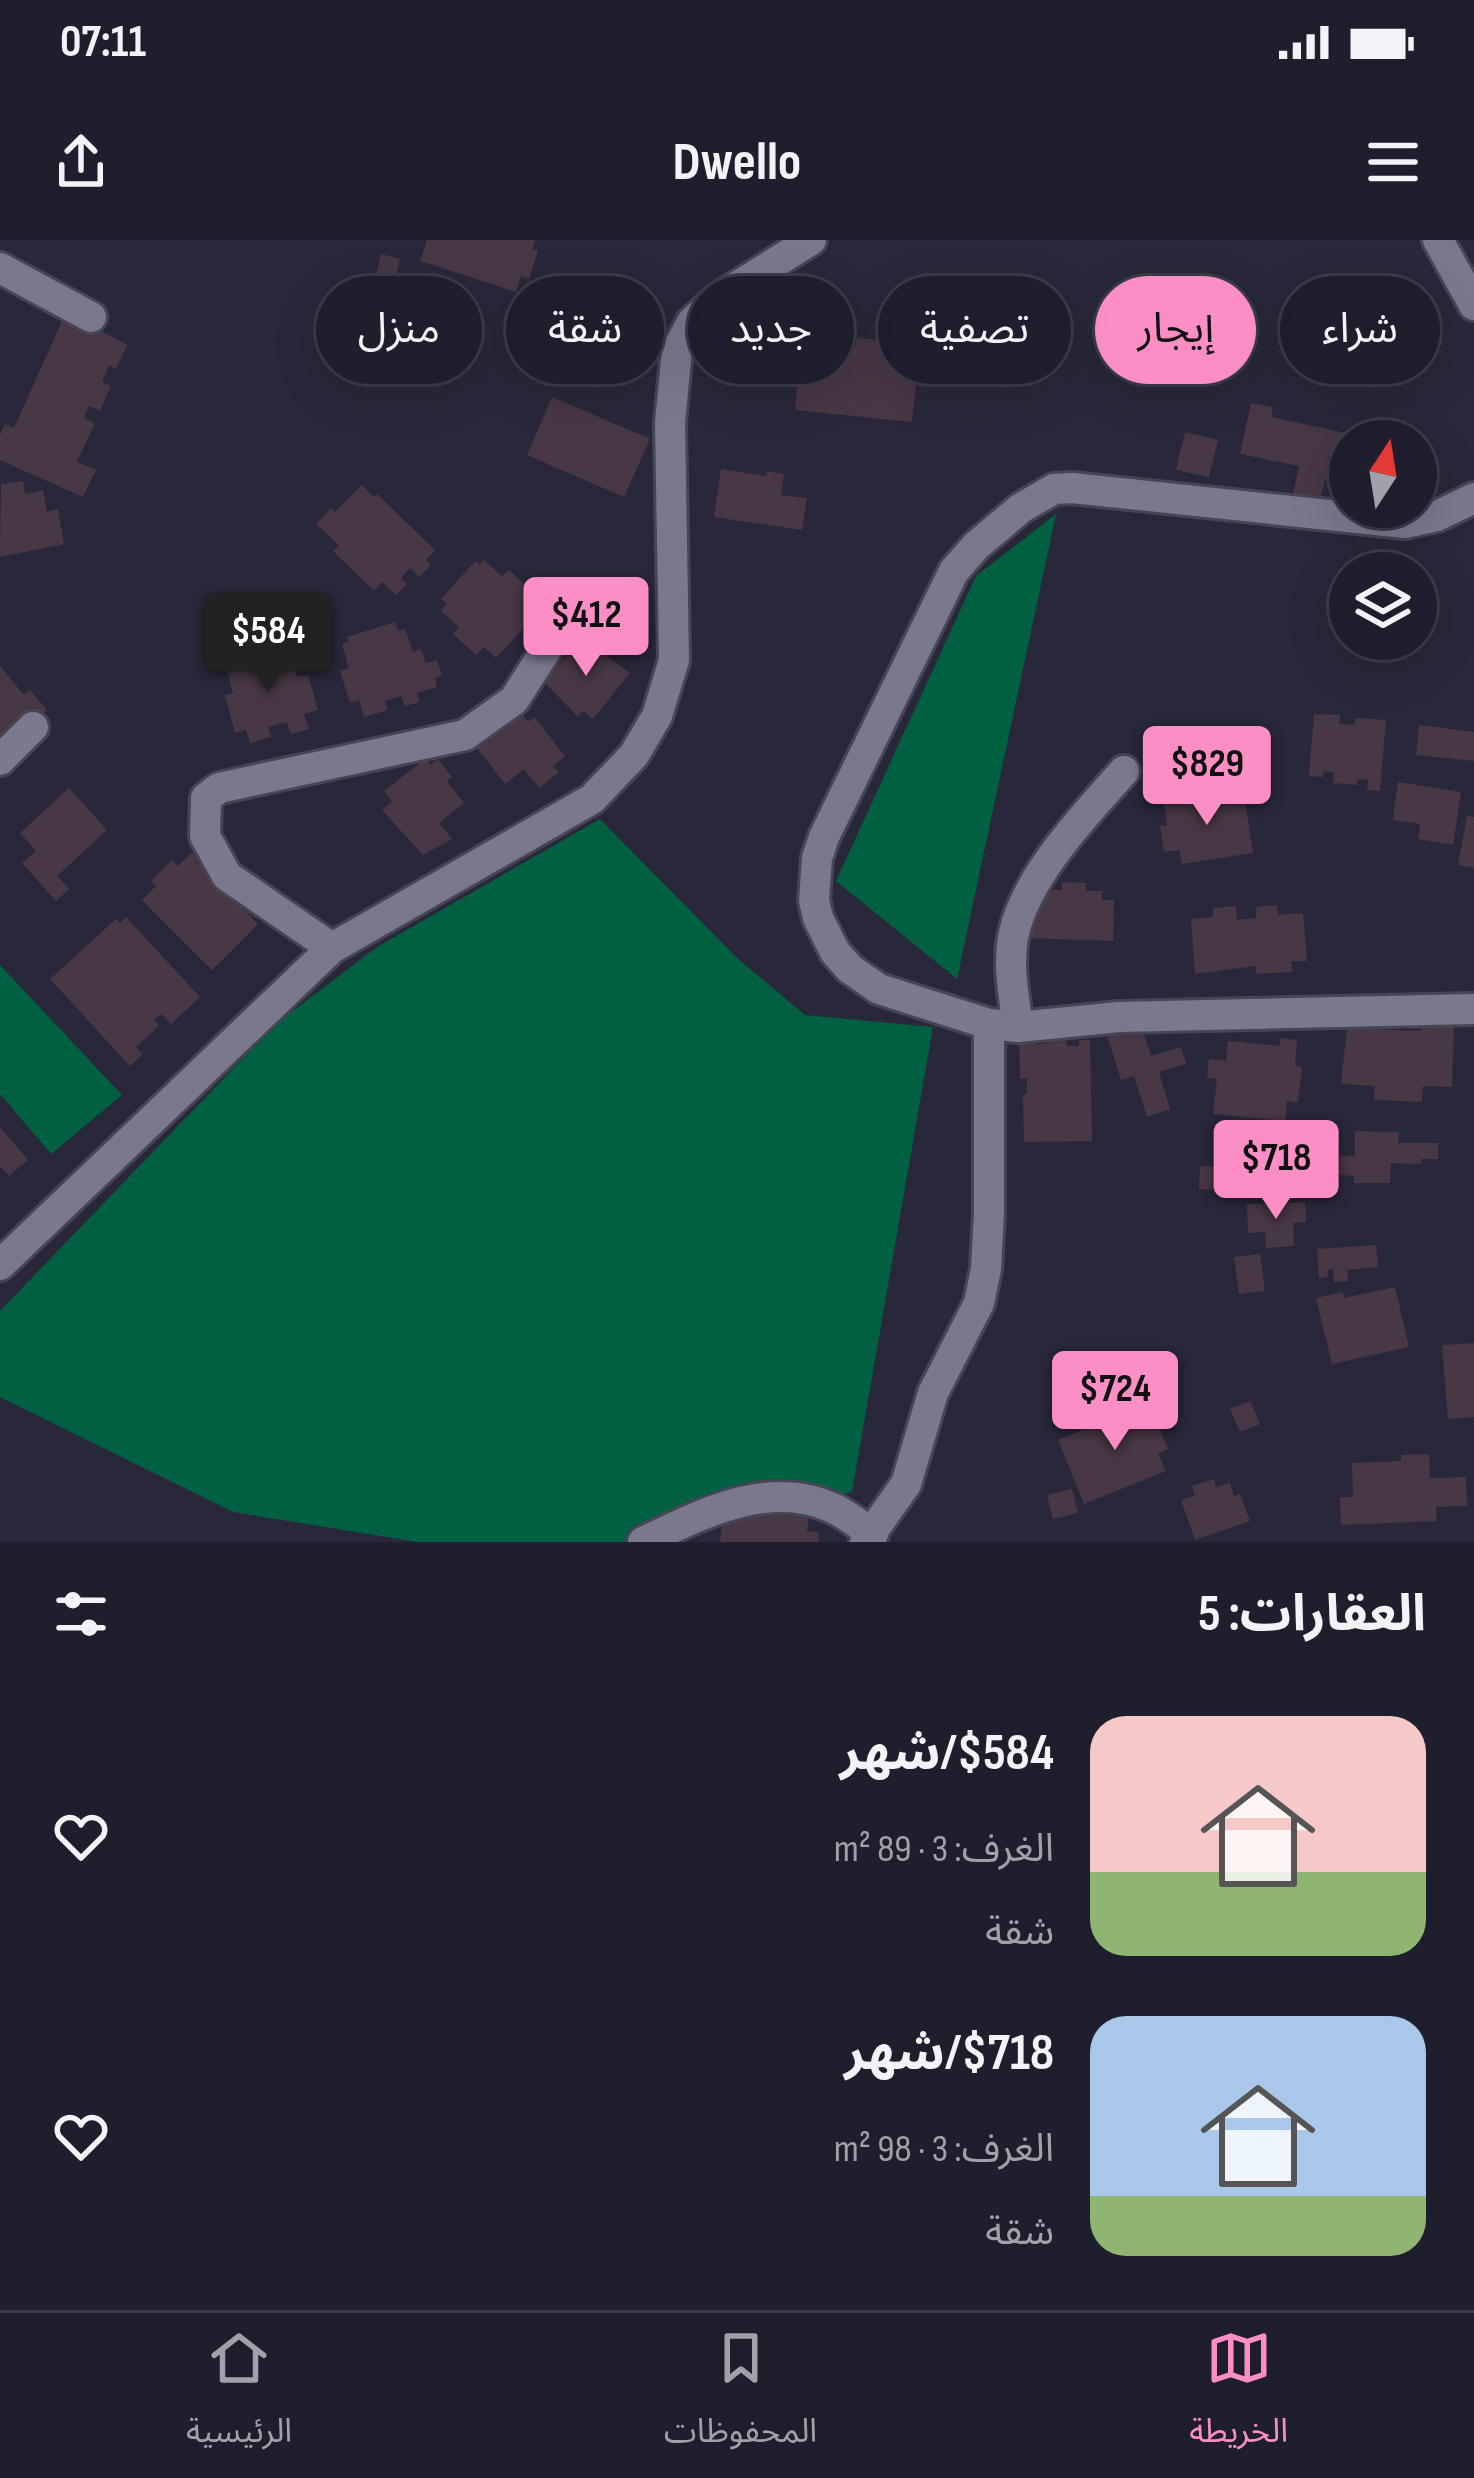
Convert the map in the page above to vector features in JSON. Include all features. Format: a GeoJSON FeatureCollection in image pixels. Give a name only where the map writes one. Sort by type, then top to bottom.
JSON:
{"type":"FeatureCollection","features":[{"type":"Feature","properties":{"kind":"street"},"geometry":{"type":"LineString","coordinates":[[0,1265],[332,948],[592,800],[634,755],[656,716],[674,660],[670,422],[677,350],[692,322],[719,298],[811,240]]}},
{"type":"Feature","properties":{"kind":"street"},"geometry":{"type":"LineString","coordinates":[[1438,240],[1474,305]]}},
{"type":"Feature","properties":{"kind":"street"},"geometry":{"type":"LineString","coordinates":[[0,268],[91,316]]}},
{"type":"Feature","properties":{"kind":"street"},"geometry":{"type":"LineString","coordinates":[[1474,498],[1437,516],[1406,523],[1072,488],[1054,489],[1021,508],[954,571],[824,837],[814,881],[818,919],[835,952],[850,968],[879,989],[1003,1025],[1118,1016],[1474,1009]]}},
{"type":"Feature","properties":{"kind":"street"},"geometry":{"type":"LineString","coordinates":[[332,948],[226,876],[205,836],[206,799],[219,788],[465,735],[514,700],[561,627]]}},
{"type":"Feature","properties":{"kind":"street"},"geometry":{"type":"LineString","coordinates":[[0,760],[33,727]]}},
{"type":"Feature","properties":{"kind":"street"},"geometry":{"type":"LineString","coordinates":[[643,1542],[718,1505],[771,1498],[806,1500],[831,1508],[869,1538],[906,1484],[933,1393],[979,1303],[986,1269],[1013,935],[1021,912],[1064,840],[1124,771]]}},
{"type":"Feature","properties":{"kind":"green space"},"geometry":{"type":"Polygon","coordinates":[[[1056,514],[957,979],[836,881],[976,576],[1056,514]]]}},
{"type":"Feature","properties":{"kind":"green space"},"geometry":{"type":"Polygon","coordinates":[[[600,819],[736,957],[805,1015],[933,1027],[852,1492],[622,1542],[417,1542],[233,1512],[0,1397],[0,1311],[277,1023],[377,947],[600,819]]]}},
{"type":"Feature","properties":{"kind":"green space"},"geometry":{"type":"Polygon","coordinates":[[[0,965],[122,1095],[51,1154],[0,1094],[0,965]]]}},
{"type":"Feature","properties":{"kind":"building"},"geometry":{"type":"Polygon","coordinates":[[[427,240],[535,240],[532,249],[538,251],[530,276],[506,276],[506,289],[482,281],[482,276],[466,276],[420,261],[427,240]]]}},
{"type":"Feature","properties":{"kind":"building"},"geometry":{"type":"Polygon","coordinates":[[[381,254],[400,259],[396,276],[376,276],[381,254]]]}},
{"type":"Feature","properties":{"kind":"building"},"geometry":{"type":"Polygon","coordinates":[[[62,321],[81,329],[84,321],[127,345],[116,369],[109,365],[102,382],[111,386],[100,411],[89,406],[84,418],[95,423],[77,462],[96,470],[83,497],[0,460],[0,435],[5,424],[14,428],[62,321]]]}},
{"type":"Feature","properties":{"kind":"building"},"geometry":{"type":"Polygon","coordinates":[[[857,338],[878,340],[878,384],[916,384],[912,422],[795,410],[798,384],[854,384],[857,338]]]}},
{"type":"Feature","properties":{"kind":"building"},"geometry":{"type":"Polygon","coordinates":[[[552,397],[650,439],[624,497],[527,455],[552,397]]]}},
{"type":"Feature","properties":{"kind":"building"},"geometry":{"type":"Polygon","coordinates":[[[1251,403],[1273,407],[1271,417],[1329,429],[1329,480],[1325,479],[1320,500],[1293,494],[1299,466],[1240,454],[1251,403]]]}},
{"type":"Feature","properties":{"kind":"building"},"geometry":{"type":"Polygon","coordinates":[[[1185,432],[1218,440],[1209,477],[1176,470],[1185,432]]]}},
{"type":"Feature","properties":{"kind":"building"},"geometry":{"type":"Polygon","coordinates":[[[721,469],[784,474],[781,495],[807,498],[802,530],[714,517],[721,469]]]}},
{"type":"Feature","properties":{"kind":"building"},"geometry":{"type":"Polygon","coordinates":[[[23,481],[25,494],[43,490],[47,512],[58,509],[64,544],[0,557],[1,484],[23,481]]]}},
{"type":"Feature","properties":{"kind":"building"},"geometry":{"type":"Polygon","coordinates":[[[362,485],[435,550],[426,560],[431,565],[419,577],[410,568],[401,578],[407,584],[396,595],[382,582],[374,591],[333,551],[339,545],[316,524],[362,485]]]}},
{"type":"Feature","properties":{"kind":"building"},"geometry":{"type":"Polygon","coordinates":[[[484,560],[502,576],[509,570],[535,594],[529,600],[540,610],[496,658],[484,647],[476,655],[453,634],[459,627],[441,611],[447,604],[441,599],[475,561],[480,565],[484,560]]]}},
{"type":"Feature","properties":{"kind":"building"},"geometry":{"type":"Polygon","coordinates":[[[395,622],[398,631],[405,629],[413,652],[421,649],[426,663],[437,660],[442,676],[435,678],[437,687],[417,693],[420,702],[405,706],[401,696],[385,701],[388,710],[364,717],[359,700],[350,703],[340,671],[349,668],[342,644],[348,642],[347,637],[395,622]]]}},
{"type":"Feature","properties":{"kind":"building"},"geometry":{"type":"Polygon","coordinates":[[[580,638],[630,673],[593,719],[583,711],[578,717],[544,682],[580,638]]]}},
{"type":"Feature","properties":{"kind":"building"},"geometry":{"type":"Polygon","coordinates":[[[281,648],[283,656],[291,654],[297,677],[308,675],[318,710],[304,714],[309,729],[291,734],[287,722],[268,727],[271,737],[250,743],[246,730],[235,733],[225,695],[233,693],[229,662],[281,648]]]}},
{"type":"Feature","properties":{"kind":"building"},"geometry":{"type":"Polygon","coordinates":[[[0,666],[24,695],[30,690],[47,710],[20,732],[14,726],[0,737],[0,666]]]}},
{"type":"Feature","properties":{"kind":"building"},"geometry":{"type":"Polygon","coordinates":[[[521,713],[528,722],[534,717],[565,756],[553,766],[559,772],[539,788],[524,769],[505,784],[473,743],[485,732],[490,738],[521,713]]]}},
{"type":"Feature","properties":{"kind":"building"},"geometry":{"type":"Polygon","coordinates":[[[1314,714],[1340,715],[1339,724],[1355,725],[1355,718],[1386,720],[1380,791],[1367,790],[1368,780],[1357,779],[1357,785],[1333,783],[1334,772],[1309,776],[1314,714]]]}},
{"type":"Feature","properties":{"kind":"building"},"geometry":{"type":"Polygon","coordinates":[[[1419,725],[1474,732],[1474,761],[1416,755],[1419,725]]]}},
{"type":"Feature","properties":{"kind":"building"},"geometry":{"type":"Polygon","coordinates":[[[426,758],[431,765],[438,759],[464,803],[439,823],[452,839],[423,855],[382,810],[392,802],[384,791],[426,758]]]}},
{"type":"Feature","properties":{"kind":"building"},"geometry":{"type":"Polygon","coordinates":[[[1398,782],[1461,792],[1453,845],[1418,839],[1420,824],[1393,820],[1398,782]]]}},
{"type":"Feature","properties":{"kind":"building"},"geometry":{"type":"Polygon","coordinates":[[[69,788],[107,830],[57,876],[69,889],[56,901],[22,863],[36,851],[20,833],[69,788]]]}},
{"type":"Feature","properties":{"kind":"building"},"geometry":{"type":"Polygon","coordinates":[[[1212,794],[1213,799],[1244,795],[1253,853],[1182,864],[1179,850],[1164,852],[1160,826],[1167,825],[1164,804],[1212,794]]]}},
{"type":"Feature","properties":{"kind":"building"},"geometry":{"type":"Polygon","coordinates":[[[1467,816],[1474,817],[1474,868],[1458,865],[1467,816]]]}},
{"type":"Feature","properties":{"kind":"building"},"geometry":{"type":"Polygon","coordinates":[[[192,852],[258,924],[212,970],[142,900],[156,886],[151,881],[172,860],[178,866],[192,852]]]}},
{"type":"Feature","properties":{"kind":"building"},"geometry":{"type":"Polygon","coordinates":[[[1062,882],[1086,883],[1086,891],[1102,891],[1102,900],[1114,900],[1113,941],[1027,938],[1036,896],[1062,890],[1062,882]]]}},
{"type":"Feature","properties":{"kind":"building"},"geometry":{"type":"Polygon","coordinates":[[[1277,905],[1278,915],[1303,913],[1307,961],[1291,961],[1292,972],[1256,974],[1255,966],[1195,974],[1191,919],[1213,917],[1213,908],[1236,906],[1237,920],[1256,918],[1256,907],[1277,905]]]}},
{"type":"Feature","properties":{"kind":"building"},"geometry":{"type":"Polygon","coordinates":[[[126,917],[200,997],[171,1024],[161,1014],[154,1020],[159,1026],[136,1047],[143,1054],[130,1066],[50,979],[116,919],[120,923],[126,917]]]}},
{"type":"Feature","properties":{"kind":"building"},"geometry":{"type":"Polygon","coordinates":[[[1141,1025],[1151,1056],[1181,1047],[1186,1064],[1159,1072],[1170,1109],[1147,1117],[1134,1076],[1121,1080],[1107,1035],[1141,1025]]]}},
{"type":"Feature","properties":{"kind":"building"},"geometry":{"type":"Polygon","coordinates":[[[1421,1026],[1454,1027],[1452,1087],[1423,1086],[1422,1102],[1374,1100],[1375,1086],[1341,1084],[1347,1028],[1421,1031],[1421,1026]]]}},
{"type":"Feature","properties":{"kind":"building"},"geometry":{"type":"Polygon","coordinates":[[[1019,1038],[1035,1038],[1035,1045],[1066,1040],[1067,1046],[1090,1040],[1092,1141],[1024,1142],[1027,1078],[1020,1079],[1019,1038]]]}},
{"type":"Feature","properties":{"kind":"building"},"geometry":{"type":"Polygon","coordinates":[[[1280,1038],[1297,1040],[1295,1066],[1302,1067],[1298,1102],[1287,1101],[1285,1121],[1213,1114],[1217,1079],[1207,1078],[1209,1059],[1226,1061],[1228,1041],[1280,1046],[1280,1038]]]}},
{"type":"Feature","properties":{"kind":"building"},"geometry":{"type":"Polygon","coordinates":[[[0,1127],[28,1160],[9,1176],[0,1166],[0,1127]]]}},
{"type":"Feature","properties":{"kind":"building"},"geometry":{"type":"Polygon","coordinates":[[[1355,1131],[1399,1132],[1398,1143],[1438,1143],[1438,1159],[1391,1163],[1390,1183],[1354,1183],[1354,1176],[1339,1175],[1340,1156],[1355,1156],[1355,1131]]]}},
{"type":"Feature","properties":{"kind":"building"},"geometry":{"type":"Polygon","coordinates":[[[1200,1166],[1224,1167],[1223,1190],[1199,1189],[1200,1166]]]}},
{"type":"Feature","properties":{"kind":"building"},"geometry":{"type":"Polygon","coordinates":[[[1305,1202],[1306,1222],[1293,1223],[1294,1246],[1266,1248],[1265,1232],[1248,1233],[1247,1204],[1305,1202]]]}},
{"type":"Feature","properties":{"kind":"building"},"geometry":{"type":"Polygon","coordinates":[[[1376,1245],[1378,1267],[1347,1270],[1348,1281],[1334,1282],[1333,1269],[1327,1270],[1328,1277],[1319,1278],[1317,1249],[1376,1245]]]}},
{"type":"Feature","properties":{"kind":"building"},"geometry":{"type":"Polygon","coordinates":[[[1260,1254],[1265,1291],[1239,1294],[1234,1257],[1260,1254]]]}},
{"type":"Feature","properties":{"kind":"building"},"geometry":{"type":"Polygon","coordinates":[[[1395,1287],[1409,1347],[1332,1364],[1316,1298],[1343,1292],[1344,1298],[1395,1287]]]}},
{"type":"Feature","properties":{"kind":"building"},"geometry":{"type":"Polygon","coordinates":[[[1474,1343],[1474,1417],[1448,1419],[1442,1345],[1474,1343]]]}},
{"type":"Feature","properties":{"kind":"building"},"geometry":{"type":"Polygon","coordinates":[[[1250,1401],[1260,1424],[1240,1432],[1230,1409],[1250,1401]]]}},
{"type":"Feature","properties":{"kind":"building"},"geometry":{"type":"Polygon","coordinates":[[[1149,1403],[1168,1449],[1158,1454],[1166,1471],[1084,1504],[1058,1440],[1149,1403]]]}},
{"type":"Feature","properties":{"kind":"building"},"geometry":{"type":"Polygon","coordinates":[[[1429,1454],[1430,1478],[1466,1477],[1467,1506],[1436,1507],[1437,1521],[1341,1525],[1340,1497],[1353,1497],[1352,1463],[1401,1461],[1401,1455],[1429,1454]]]}},
{"type":"Feature","properties":{"kind":"building"},"geometry":{"type":"Polygon","coordinates":[[[1214,1479],[1216,1487],[1230,1483],[1234,1496],[1240,1494],[1250,1521],[1195,1540],[1181,1500],[1195,1495],[1192,1486],[1214,1479]]]}},
{"type":"Feature","properties":{"kind":"building"},"geometry":{"type":"Polygon","coordinates":[[[1072,1489],[1078,1513],[1053,1519],[1047,1495],[1072,1489]]]}},
{"type":"Feature","properties":{"kind":"building"},"geometry":{"type":"Polygon","coordinates":[[[748,1508],[809,1514],[807,1531],[819,1532],[818,1542],[720,1542],[723,1516],[747,1518],[748,1508]]]}}]}
